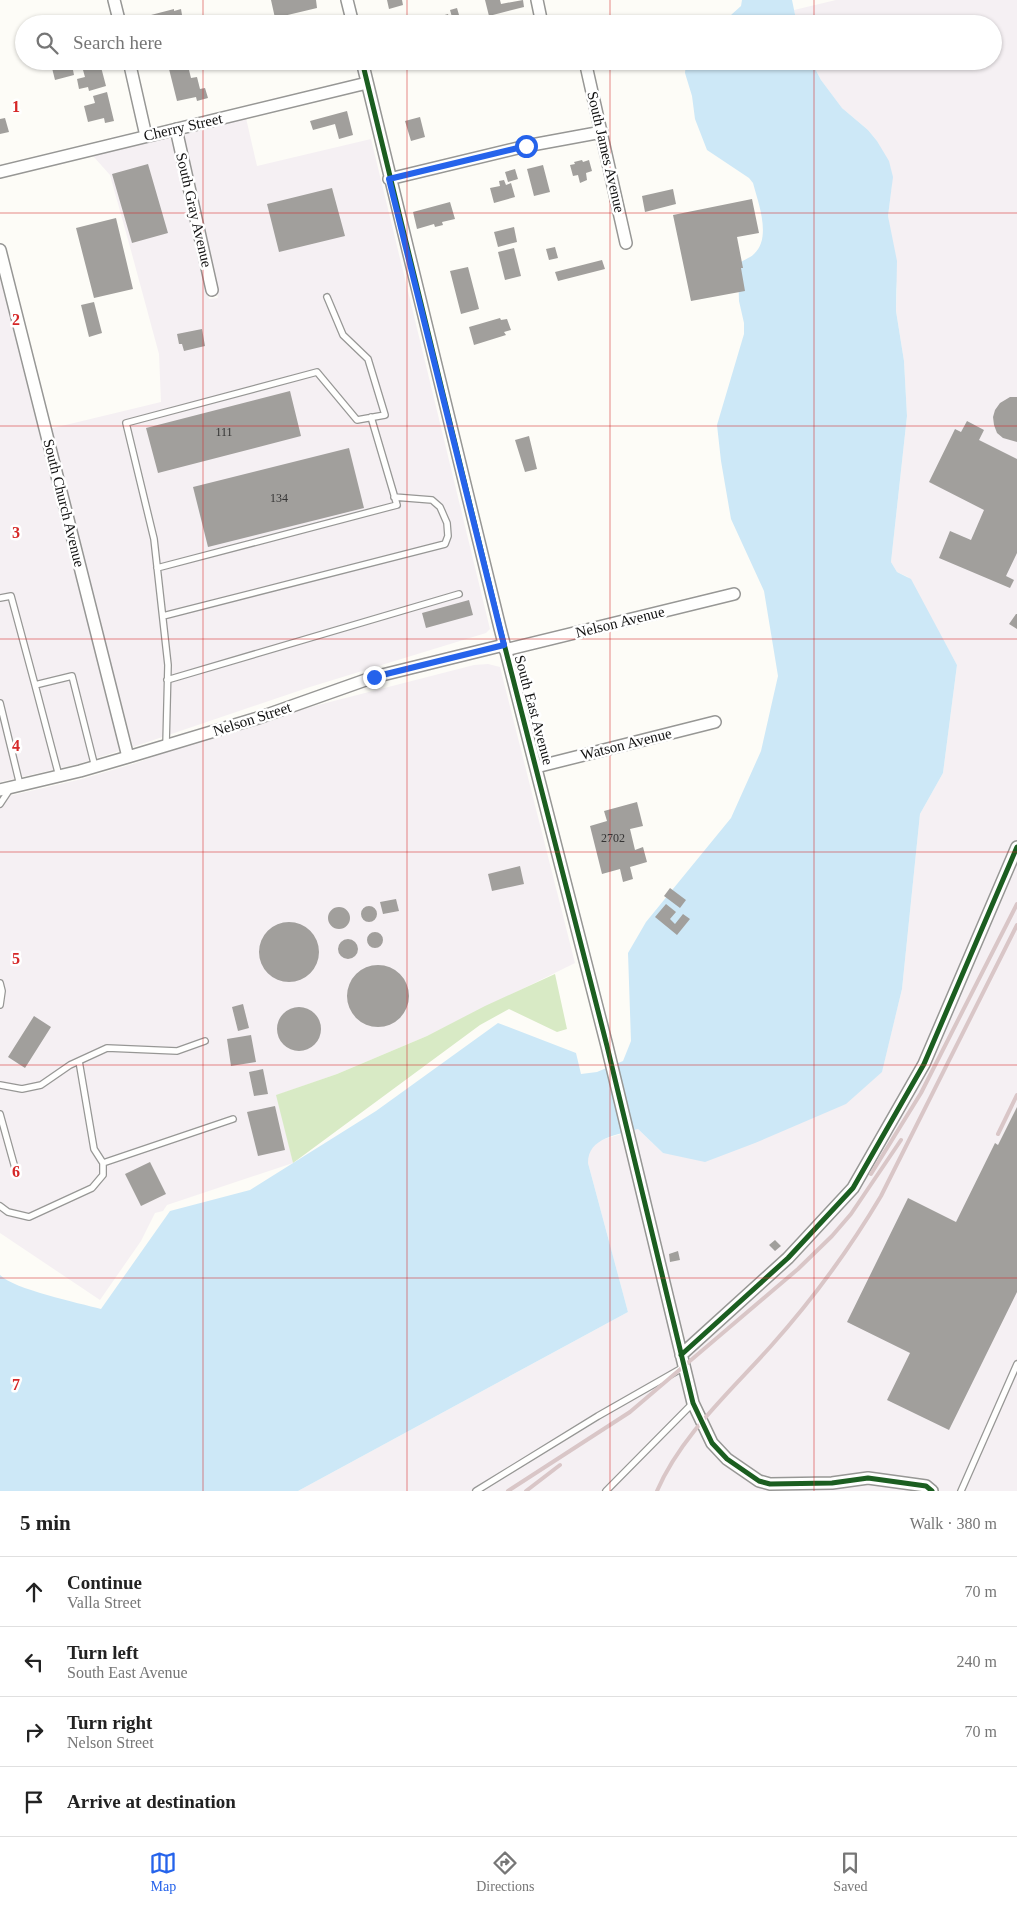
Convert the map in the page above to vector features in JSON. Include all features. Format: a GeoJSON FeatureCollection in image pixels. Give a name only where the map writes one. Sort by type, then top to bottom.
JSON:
{"type":"FeatureCollection","features":[{"type":"Feature","properties":{"kind":"street"},"geometry":{"type":"LineString","coordinates":[[114,0],[118,15]]}},
{"type":"Feature","properties":{"kind":"street"},"geometry":{"type":"LineString","coordinates":[[347,0],[351,15]]}},
{"type":"Feature","properties":{"kind":"street"},"geometry":{"type":"LineString","coordinates":[[537,0],[540,15]]}},
{"type":"Feature","properties":{"kind":"street"},"geometry":{"type":"LineString","coordinates":[[131,70],[146,136]]}},
{"type":"Feature","properties":{"kind":"street","name":"South East Avenue"},"geometry":{"type":"LineString","coordinates":[[364,70],[389,179],[505,648],[607,1046],[693,1403],[712,1443],[758,1486]]}},
{"type":"Feature","properties":{"kind":"street","name":"South James Avenue"},"geometry":{"type":"LineString","coordinates":[[587,70],[626,243]]}},
{"type":"Feature","properties":{"kind":"street","name":"Cherry Street"},"geometry":{"type":"LineString","coordinates":[[0,172],[367,83]]}},
{"type":"Feature","properties":{"kind":"street","name":"South Gray Avenue"},"geometry":{"type":"LineString","coordinates":[[176,129],[212,290]]}},
{"type":"Feature","properties":{"kind":"street"},"geometry":{"type":"LineString","coordinates":[[389,179],[526,146],[602,132]]}},
{"type":"Feature","properties":{"kind":"street","name":"South Church Avenue"},"geometry":{"type":"LineString","coordinates":[[0,250],[128,757]]}},
{"type":"Feature","properties":{"kind":"street","name":"Nelson Avenue"},"geometry":{"type":"LineString","coordinates":[[505,648],[734,594]]}},
{"type":"Feature","properties":{"kind":"street","name":"Nelson Street"},"geometry":{"type":"LineString","coordinates":[[10,788],[95,767],[166,746],[261,717],[374,677],[505,648]]}},
{"type":"Feature","properties":{"kind":"street","name":"Watson Avenue"},"geometry":{"type":"LineString","coordinates":[[536,766],[715,722]]}},
{"type":"Feature","properties":{"kind":"street"},"geometry":{"type":"LineString","coordinates":[[682,1355],[788,1258],[854,1188],[924,1064],[1017,847]]}},
{"type":"Feature","properties":{"kind":"street"},"geometry":{"type":"LineString","coordinates":[[758,1486],[868,1478],[926,1486],[932,1491]]}},
{"type":"Feature","properties":{"kind":"lane"},"geometry":{"type":"LineString","coordinates":[[166,746],[168,680],[154,539],[126,423],[317,372],[357,420],[385,415],[368,359],[343,335],[327,297]]}},
{"type":"Feature","properties":{"kind":"lane"},"geometry":{"type":"LineString","coordinates":[[157,568],[396,505],[371,417]]}},
{"type":"Feature","properties":{"kind":"lane"},"geometry":{"type":"LineString","coordinates":[[163,616],[445,544],[448,536],[447,523],[440,507],[432,500],[394,497]]}},
{"type":"Feature","properties":{"kind":"lane"},"geometry":{"type":"LineString","coordinates":[[168,680],[459,594]]}},
{"type":"Feature","properties":{"kind":"lane"},"geometry":{"type":"LineString","coordinates":[[0,598],[11,596],[59,776]]}},
{"type":"Feature","properties":{"kind":"lane"},"geometry":{"type":"LineString","coordinates":[[35,685],[72,676],[95,767]]}},
{"type":"Feature","properties":{"kind":"lane"},"geometry":{"type":"LineString","coordinates":[[0,703],[10,788],[0,804]]}},
{"type":"Feature","properties":{"kind":"lane"},"geometry":{"type":"LineString","coordinates":[[0,983],[2,991],[0,1005]]}},
{"type":"Feature","properties":{"kind":"lane"},"geometry":{"type":"LineString","coordinates":[[0,1085],[22,1089],[41,1085],[70,1065],[107,1048],[177,1051],[205,1041]]}},
{"type":"Feature","properties":{"kind":"lane"},"geometry":{"type":"LineString","coordinates":[[0,1206],[8,1212],[29,1217],[92,1188],[103,1175],[103,1163],[94,1149],[79,1061]]}},
{"type":"Feature","properties":{"kind":"lane"},"geometry":{"type":"LineString","coordinates":[[0,1114],[15,1168]]}},
{"type":"Feature","properties":{"kind":"lane"},"geometry":{"type":"LineString","coordinates":[[103,1163],[233,1119]]}},
{"type":"Feature","properties":{"kind":"lane"},"geometry":{"type":"LineString","coordinates":[[961,1491],[1017,1364]]}},
{"type":"Feature","properties":{"kind":"lane"},"geometry":{"type":"LineString","coordinates":[[476,1491],[598,1416],[684,1367]]}},
{"type":"Feature","properties":{"kind":"lane"},"geometry":{"type":"LineString","coordinates":[[606,1491],[693,1403]]}},
{"type":"Feature","properties":{"kind":"shaded area"},"geometry":{"type":"Polygon","coordinates":[[[836,0],[1017,0],[1017,1491],[298,1491],[628,1312],[588,1163],[588,1154],[598,1141],[638,1129],[663,1153],[882,1071],[902,989],[920,814],[943,773],[957,665],[908,577],[897,572],[891,562],[907,416],[904,361],[896,311],[897,289],[888,216],[892,184],[891,169],[877,141],[868,130],[842,108],[816,70],[1002,70],[1002,15],[795,15],[794,10],[836,0]]]}},
{"type":"Feature","properties":{"kind":"shaded area"},"geometry":{"type":"Polygon","coordinates":[[[246,118],[257,166],[371,139],[490,629],[486,633],[310,687],[133,747],[49,429],[161,402],[159,354],[130,247],[110,175],[93,156],[164,138],[171,139],[209,299],[218,298],[184,139],[185,135],[190,131],[246,118]]]}},
{"type":"Feature","properties":{"kind":"shaded area"},"geometry":{"type":"Polygon","coordinates":[[[0,264],[119,751],[78,764],[0,782],[0,264]]]}},
{"type":"Feature","properties":{"kind":"shaded area"},"geometry":{"type":"Polygon","coordinates":[[[488,664],[500,667],[575,963],[427,1036],[337,1074],[277,1095],[293,1163],[167,1205],[163,1211],[155,1213],[141,1241],[100,1300],[0,1233],[0,798],[82,779],[287,713],[474,665],[488,664]]]}},
{"type":"Feature","properties":{"kind":"green space"},"geometry":{"type":"Polygon","coordinates":[[[555,974],[567,1029],[557,1032],[509,1009],[480,1025],[293,1163],[276,1095],[337,1074],[427,1036],[485,1006],[555,974]]]}},
{"type":"Feature","properties":{"kind":"water"},"geometry":{"type":"Polygon","coordinates":[[[742,0],[792,0],[795,15],[731,15],[741,6],[742,0]]]}},
{"type":"Feature","properties":{"kind":"water"},"geometry":{"type":"Polygon","coordinates":[[[685,70],[816,70],[842,108],[868,130],[877,141],[889,161],[893,177],[888,216],[897,261],[896,311],[904,361],[907,416],[891,562],[897,572],[911,579],[957,665],[943,773],[920,814],[902,989],[882,1072],[846,1104],[705,1162],[663,1153],[638,1129],[606,1138],[599,1142],[589,1154],[588,1163],[628,1312],[298,1491],[0,1491],[0,1275],[7,1280],[32,1290],[101,1309],[170,1211],[250,1190],[376,1111],[498,1023],[576,1053],[581,1074],[597,1072],[623,1061],[631,1041],[628,953],[646,922],[731,818],[761,751],[778,676],[764,591],[731,519],[717,425],[744,334],[744,323],[739,301],[738,265],[752,256],[759,247],[763,230],[762,220],[753,183],[749,178],[707,150],[695,119],[692,96],[685,70]]]}},
{"type":"Feature","properties":{"kind":"building"},"geometry":{"type":"Polygon","coordinates":[[[271,0],[316,0],[317,8],[288,15],[274,15],[271,0]]]}},
{"type":"Feature","properties":{"kind":"building"},"geometry":{"type":"Polygon","coordinates":[[[387,0],[402,0],[403,5],[389,9],[387,0]]]}},
{"type":"Feature","properties":{"kind":"building"},"geometry":{"type":"Polygon","coordinates":[[[485,0],[500,0],[501,4],[523,0],[524,7],[489,15],[485,0]]]}},
{"type":"Feature","properties":{"kind":"building"},"geometry":{"type":"Polygon","coordinates":[[[457,8],[459,15],[451,15],[450,10],[457,8]]]}},
{"type":"Feature","properties":{"kind":"building"},"geometry":{"type":"Polygon","coordinates":[[[181,9],[182,15],[151,15],[181,9]]]}},
{"type":"Feature","properties":{"kind":"building"},"geometry":{"type":"Polygon","coordinates":[[[52,70],[73,70],[74,75],[55,80],[52,70]]]}},
{"type":"Feature","properties":{"kind":"building"},"geometry":{"type":"Polygon","coordinates":[[[83,70],[102,70],[106,86],[89,91],[88,87],[79,89],[77,79],[85,77],[83,70]]]}},
{"type":"Feature","properties":{"kind":"building"},"geometry":{"type":"Polygon","coordinates":[[[169,70],[189,70],[191,78],[197,77],[200,89],[205,88],[208,98],[197,101],[196,97],[177,101],[169,70]]]}},
{"type":"Feature","properties":{"kind":"building"},"geometry":{"type":"Polygon","coordinates":[[[107,92],[114,121],[105,123],[104,118],[88,122],[84,106],[95,103],[93,96],[107,92]]]}},
{"type":"Feature","properties":{"kind":"building"},"geometry":{"type":"Polygon","coordinates":[[[347,111],[353,135],[339,139],[335,124],[313,130],[310,121],[347,111]]]}},
{"type":"Feature","properties":{"kind":"building"},"geometry":{"type":"Polygon","coordinates":[[[420,117],[425,137],[411,141],[405,121],[420,117]]]}},
{"type":"Feature","properties":{"kind":"building"},"geometry":{"type":"Polygon","coordinates":[[[5,118],[9,132],[0,134],[0,119],[5,118]]]}},
{"type":"Feature","properties":{"kind":"building"},"geometry":{"type":"Polygon","coordinates":[[[582,160],[583,162],[589,160],[592,171],[586,173],[587,180],[580,183],[578,175],[573,176],[570,165],[582,160]]]}},
{"type":"Feature","properties":{"kind":"building"},"geometry":{"type":"Polygon","coordinates":[[[148,164],[168,233],[132,243],[112,174],[148,164]]]}},
{"type":"Feature","properties":{"kind":"building"},"geometry":{"type":"Polygon","coordinates":[[[543,165],[550,192],[534,196],[527,169],[543,165]]]}},
{"type":"Feature","properties":{"kind":"building"},"geometry":{"type":"Polygon","coordinates":[[[515,169],[518,179],[508,182],[505,172],[515,169]]]}},
{"type":"Feature","properties":{"kind":"building"},"geometry":{"type":"Polygon","coordinates":[[[504,180],[506,185],[511,183],[515,197],[494,203],[490,188],[500,186],[499,181],[504,180]]]}},
{"type":"Feature","properties":{"kind":"building"},"geometry":{"type":"Polygon","coordinates":[[[332,188],[345,236],[279,252],[267,204],[332,188]]]}},
{"type":"Feature","properties":{"kind":"building"},"geometry":{"type":"Polygon","coordinates":[[[673,189],[676,204],[645,212],[642,196],[673,189]]]}},
{"type":"Feature","properties":{"kind":"building"},"geometry":{"type":"Polygon","coordinates":[[[752,199],[759,233],[737,237],[745,291],[691,301],[673,215],[752,199]]]}},
{"type":"Feature","properties":{"kind":"building"},"geometry":{"type":"Polygon","coordinates":[[[450,202],[455,219],[442,222],[443,225],[435,227],[434,224],[417,229],[413,212],[450,202]]]}},
{"type":"Feature","properties":{"kind":"building"},"geometry":{"type":"Polygon","coordinates":[[[116,218],[133,289],[94,298],[76,228],[116,218]]]}},
{"type":"Feature","properties":{"kind":"building"},"geometry":{"type":"Polygon","coordinates":[[[514,227],[517,242],[498,247],[494,232],[514,227]]]}},
{"type":"Feature","properties":{"kind":"building"},"geometry":{"type":"Polygon","coordinates":[[[555,247],[558,258],[549,260],[546,249],[555,247]]]}},
{"type":"Feature","properties":{"kind":"building"},"geometry":{"type":"Polygon","coordinates":[[[514,248],[521,276],[505,280],[498,252],[514,248]]]}},
{"type":"Feature","properties":{"kind":"building"},"geometry":{"type":"Polygon","coordinates":[[[602,260],[605,269],[558,281],[555,272],[602,260]]]}},
{"type":"Feature","properties":{"kind":"building"},"geometry":{"type":"Polygon","coordinates":[[[468,267],[479,309],[461,314],[450,271],[468,267]]]}},
{"type":"Feature","properties":{"kind":"building"},"geometry":{"type":"Polygon","coordinates":[[[94,302],[102,333],[89,337],[81,305],[94,302]]]}},
{"type":"Feature","properties":{"kind":"building"},"geometry":{"type":"Polygon","coordinates":[[[500,318],[501,320],[507,319],[511,330],[504,332],[506,335],[474,345],[469,327],[500,318]]]}},
{"type":"Feature","properties":{"kind":"building"},"geometry":{"type":"Polygon","coordinates":[[[202,329],[205,346],[184,351],[182,344],[179,344],[177,334],[202,329]]]}},
{"type":"Feature","properties":{"kind":"building"},"geometry":{"type":"Polygon","coordinates":[[[290,391],[301,436],[158,473],[146,428],[290,391]]]}},
{"type":"Feature","properties":{"kind":"building"},"geometry":{"type":"Polygon","coordinates":[[[1010,397],[1017,397],[1017,442],[1003,438],[997,433],[994,425],[993,417],[995,410],[1000,403],[1010,397]]]}},
{"type":"Feature","properties":{"kind":"building"},"geometry":{"type":"Polygon","coordinates":[[[967,421],[984,430],[979,440],[1017,459],[1017,553],[1006,576],[1014,580],[1010,588],[939,558],[950,531],[971,540],[984,510],[929,482],[955,429],[961,432],[967,421]]]}},
{"type":"Feature","properties":{"kind":"building"},"geometry":{"type":"Polygon","coordinates":[[[529,436],[537,469],[525,472],[515,440],[529,436]]]}},
{"type":"Feature","properties":{"kind":"building"},"geometry":{"type":"Polygon","coordinates":[[[349,448],[364,508],[208,547],[193,487],[349,448]]]}},
{"type":"Feature","properties":{"kind":"building"},"geometry":{"type":"Polygon","coordinates":[[[469,600],[473,615],[426,628],[422,613],[469,600]]]}},
{"type":"Feature","properties":{"kind":"building"},"geometry":{"type":"Polygon","coordinates":[[[1017,614],[1017,629],[1009,624],[1017,614]]]}},
{"type":"Feature","properties":{"kind":"building"},"geometry":{"type":"Polygon","coordinates":[[[637,802],[643,826],[630,829],[635,850],[643,847],[647,862],[630,867],[633,879],[623,882],[620,869],[602,874],[590,826],[607,821],[604,811],[637,802]]]}},
{"type":"Feature","properties":{"kind":"building"},"geometry":{"type":"Polygon","coordinates":[[[520,866],[524,884],[492,891],[488,874],[520,866]]]}},
{"type":"Feature","properties":{"kind":"building"},"geometry":{"type":"Polygon","coordinates":[[[670,888],[686,900],[680,908],[664,896],[670,888]]]}},
{"type":"Feature","properties":{"kind":"building"},"geometry":{"type":"Polygon","coordinates":[[[396,899],[399,911],[383,914],[380,902],[396,899]]]}},
{"type":"Feature","properties":{"kind":"building"},"geometry":{"type":"Polygon","coordinates":[[[666,904],[676,912],[670,919],[675,924],[683,914],[690,919],[677,935],[655,917],[666,904]]]}},
{"type":"Feature","properties":{"kind":"building"},"geometry":{"type":"Polygon","coordinates":[[[369,906],[377,914],[369,922],[361,914],[369,906]]]}},
{"type":"Feature","properties":{"kind":"building"},"geometry":{"type":"Polygon","coordinates":[[[339,907],[347,910],[350,918],[347,926],[339,929],[331,926],[328,918],[331,910],[339,907]]]}},
{"type":"Feature","properties":{"kind":"building"},"geometry":{"type":"Polygon","coordinates":[[[283,922],[295,922],[311,930],[317,940],[319,952],[317,964],[311,974],[295,982],[283,982],[267,974],[259,958],[259,946],[267,930],[283,922]]]}},
{"type":"Feature","properties":{"kind":"building"},"geometry":{"type":"Polygon","coordinates":[[[375,932],[381,934],[383,940],[381,946],[375,948],[369,946],[367,940],[369,934],[375,932]]]}},
{"type":"Feature","properties":{"kind":"building"},"geometry":{"type":"Polygon","coordinates":[[[344,939],[352,939],[358,945],[358,953],[352,959],[344,959],[338,953],[338,945],[344,939]]]}},
{"type":"Feature","properties":{"kind":"building"},"geometry":{"type":"Polygon","coordinates":[[[378,965],[395,970],[400,974],[404,979],[409,996],[404,1013],[400,1018],[395,1022],[378,1027],[361,1022],[356,1018],[352,1013],[347,996],[352,979],[356,974],[361,970],[378,965]]]}},
{"type":"Feature","properties":{"kind":"building"},"geometry":{"type":"Polygon","coordinates":[[[243,1004],[249,1028],[238,1031],[232,1007],[243,1004]]]}},
{"type":"Feature","properties":{"kind":"building"},"geometry":{"type":"Polygon","coordinates":[[[303,1007],[315,1013],[320,1020],[320,1038],[315,1045],[308,1050],[295,1051],[287,1048],[280,1041],[277,1025],[280,1017],[287,1010],[303,1007]]]}},
{"type":"Feature","properties":{"kind":"building"},"geometry":{"type":"Polygon","coordinates":[[[34,1016],[51,1027],[25,1068],[8,1057],[34,1016]]]}},
{"type":"Feature","properties":{"kind":"building"},"geometry":{"type":"Polygon","coordinates":[[[251,1035],[256,1062],[231,1066],[227,1039],[251,1035]]]}},
{"type":"Feature","properties":{"kind":"building"},"geometry":{"type":"Polygon","coordinates":[[[263,1069],[268,1094],[254,1096],[249,1072],[263,1069]]]}},
{"type":"Feature","properties":{"kind":"building"},"geometry":{"type":"Polygon","coordinates":[[[275,1106],[285,1150],[258,1156],[247,1112],[275,1106]]]}},
{"type":"Feature","properties":{"kind":"building"},"geometry":{"type":"Polygon","coordinates":[[[1017,1107],[1017,1292],[949,1430],[887,1400],[910,1353],[847,1322],[908,1198],[956,1222],[995,1143],[998,1145],[1017,1107]]]}},
{"type":"Feature","properties":{"kind":"building"},"geometry":{"type":"Polygon","coordinates":[[[150,1162],[166,1194],[141,1206],[125,1174],[150,1162]]]}},
{"type":"Feature","properties":{"kind":"building"},"geometry":{"type":"Polygon","coordinates":[[[775,1240],[781,1246],[775,1251],[769,1245],[775,1240]]]}},
{"type":"Feature","properties":{"kind":"building"},"geometry":{"type":"Polygon","coordinates":[[[678,1251],[680,1260],[670,1262],[669,1254],[678,1251]]]}},
{"type":"Feature","properties":{"kind":"railway"},"geometry":{"type":"LineString","coordinates":[[871,1174],[921,1093],[1017,904]]}},
{"type":"Feature","properties":{"kind":"railway"},"geometry":{"type":"LineString","coordinates":[[657,1491],[679,1451],[693,1432],[801,1310],[830,1274],[869,1216],[881,1196],[1017,925]]}},
{"type":"Feature","properties":{"kind":"railway"},"geometry":{"type":"LineString","coordinates":[[998,1134],[1017,1095]]}},
{"type":"Feature","properties":{"kind":"railway"},"geometry":{"type":"LineString","coordinates":[[508,1491],[630,1412],[798,1269],[832,1236],[851,1214],[901,1140]]}},
{"type":"Feature","properties":{"kind":"railway"},"geometry":{"type":"LineString","coordinates":[[526,1491],[560,1465]]}},
{"type":"Feature","properties":{"kind":"cycle path"},"geometry":{"type":"LineString","coordinates":[[364,70],[500,628],[607,1046],[693,1403],[712,1443],[727,1459],[759,1481],[770,1484],[832,1483],[868,1478],[926,1486],[932,1491]]}},
{"type":"Feature","properties":{"kind":"cycle path"},"geometry":{"type":"LineString","coordinates":[[681,1355],[788,1258],[853,1188],[924,1064],[1017,847]]}},
{"type":"Feature","properties":{"kind":"route"},"geometry":{"type":"LineString","coordinates":[[374,677],[504,645],[389,179],[526,146]]}}]}
